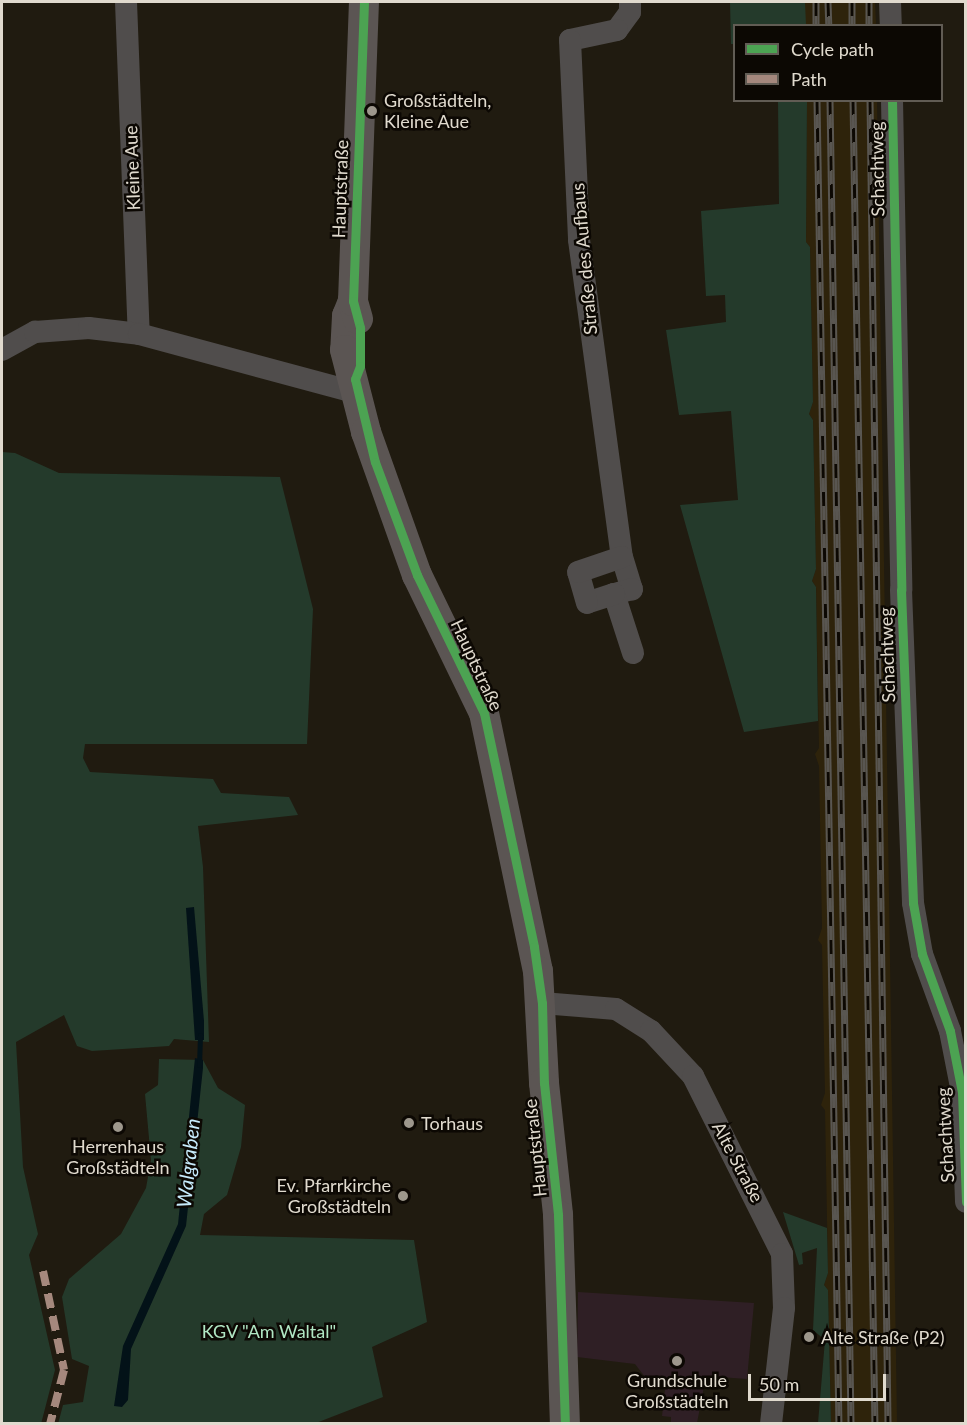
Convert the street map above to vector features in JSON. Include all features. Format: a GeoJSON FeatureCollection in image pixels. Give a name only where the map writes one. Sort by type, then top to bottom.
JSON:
{"type":"FeatureCollection","features":[{"type":"Feature","properties":{"kind":"main road","name":"Hauptstraße"},"geometry":{"type":"LineString","coordinates":[[364,2],[353,301],[360,328],[360,366],[356,386],[375,462],[417,575],[484,713],[542,1003],[544,1083],[558,1215],[565,1424]]}},
{"type":"Feature","properties":{"kind":"street","name":"Kleine Aue"},"geometry":{"type":"LineString","coordinates":[[126,2],[139,334]]}},
{"type":"Feature","properties":{"kind":"street","name":"Straße des Aufbaus"},"geometry":{"type":"LineString","coordinates":[[614,594],[632,589],[622,557],[579,240],[570,40],[617,30],[630,12],[630,2]]}},
{"type":"Feature","properties":{"kind":"street"},"geometry":{"type":"LineString","coordinates":[[891,2],[891,24]]}},
{"type":"Feature","properties":{"kind":"street","name":"Schachtweg"},"geometry":{"type":"LineString","coordinates":[[892,102],[901,590],[913,903],[922,954],[950,1032],[962,1092],[966,1202]]}},
{"type":"Feature","properties":{"kind":"street"},"geometry":{"type":"LineString","coordinates":[[2,350],[35,332],[89,328],[139,334],[356,386]]}},
{"type":"Feature","properties":{"kind":"street"},"geometry":{"type":"LineString","coordinates":[[622,557],[578,572],[587,603],[614,594],[633,653]]}},
{"type":"Feature","properties":{"kind":"street","name":"Alte Straße"},"geometry":{"type":"LineString","coordinates":[[542,1003],[616,1009],[651,1031],[693,1076],[782,1254],[784,1308],[771,1424]]}},
{"type":"Feature","properties":{"kind":"shaded area"},"geometry":{"type":"Polygon","coordinates":[[[805,2],[875,2],[876,24],[805,24],[805,2]]]}},
{"type":"Feature","properties":{"kind":"shaded area"},"geometry":{"type":"Polygon","coordinates":[[[807,102],[877,102],[897,1423],[831,1423],[828,1290],[824,1285],[828,1273],[825,1110],[821,1105],[825,1093],[822,945],[818,940],[822,928],[819,766],[815,754],[819,748],[816,587],[812,581],[816,569],[813,420],[809,414],[813,402],[810,247],[806,242],[807,102]]]}},
{"type":"Feature","properties":{"kind":"shaded area","name":"Grundschule Großstädteln"},"geometry":{"type":"Polygon","coordinates":[[[578,1292],[754,1303],[747,1379],[706,1376],[697,1423],[671,1423],[671,1417],[662,1416],[666,1380],[645,1377],[635,1364],[577,1357],[578,1292]]]}},
{"type":"Feature","properties":{"kind":"green space"},"geometry":{"type":"Polygon","coordinates":[[[730,2],[805,2],[806,24],[733,24],[733,44],[731,44],[730,2]]]}},
{"type":"Feature","properties":{"kind":"green space"},"geometry":{"type":"Polygon","coordinates":[[[778,102],[807,102],[806,242],[810,247],[813,402],[809,414],[813,420],[816,569],[812,581],[816,587],[818,721],[744,732],[680,505],[738,500],[731,411],[679,415],[666,330],[726,322],[725,295],[706,296],[701,211],[779,204],[778,102]]]}},
{"type":"Feature","properties":{"kind":"green space"},"geometry":{"type":"Polygon","coordinates":[[[2,452],[15,453],[59,473],[280,477],[313,609],[307,744],[85,744],[83,758],[90,772],[213,779],[221,793],[289,797],[298,815],[198,826],[203,867],[209,1042],[174,1039],[169,1046],[92,1051],[77,1046],[64,1015],[16,1042],[23,1167],[38,1234],[29,1255],[55,1370],[41,1424],[2,1423],[2,452]]]}},
{"type":"Feature","properties":{"kind":"green space","name":"KGV \"Am Waltal\""},"geometry":{"type":"Polygon","coordinates":[[[159,1059],[203,1060],[218,1088],[245,1105],[241,1147],[227,1195],[204,1214],[200,1235],[414,1240],[427,1322],[372,1347],[383,1397],[316,1423],[58,1424],[63,1405],[83,1402],[89,1366],[72,1359],[62,1297],[69,1279],[121,1234],[146,1188],[151,1160],[145,1094],[158,1085],[159,1059]]]}},
{"type":"Feature","properties":{"kind":"green space"},"geometry":{"type":"Polygon","coordinates":[[[783,1212],[827,1228],[828,1273],[824,1285],[828,1290],[831,1423],[818,1423],[825,1340],[813,1330],[817,1248],[802,1253],[803,1264],[799,1265],[783,1212]]]}},
{"type":"Feature","properties":{"kind":"water"},"geometry":{"type":"Polygon","coordinates":[[[194,907],[204,1040],[195,1040],[186,908],[194,907]]]}},
{"type":"Feature","properties":{"kind":"water"},"geometry":{"type":"Polygon","coordinates":[[[195,1058],[203,1060],[203,1068],[186,1226],[131,1349],[128,1400],[122,1407],[114,1406],[123,1346],[178,1224],[195,1058]]]}},
{"type":"Feature","properties":{"kind":"waterway","name":"Walgraben"},"geometry":{"type":"LineString","coordinates":[[199,1065],[200,1035]]}},
{"type":"Feature","properties":{"kind":"railway"},"geometry":{"type":"LineString","coordinates":[[816,2],[816,24]]}},
{"type":"Feature","properties":{"kind":"railway"},"geometry":{"type":"LineString","coordinates":[[828,2],[829,24]]}},
{"type":"Feature","properties":{"kind":"railway"},"geometry":{"type":"LineString","coordinates":[[852,2],[852,24]]}},
{"type":"Feature","properties":{"kind":"railway"},"geometry":{"type":"LineString","coordinates":[[869,2],[869,24]]}},
{"type":"Feature","properties":{"kind":"railway"},"geometry":{"type":"LineString","coordinates":[[817,102],[839,1424]]}},
{"type":"Feature","properties":{"kind":"railway"},"geometry":{"type":"LineString","coordinates":[[830,102],[851,1424]]}},
{"type":"Feature","properties":{"kind":"railway"},"geometry":{"type":"LineString","coordinates":[[853,102],[875,1424]]}},
{"type":"Feature","properties":{"kind":"railway"},"geometry":{"type":"LineString","coordinates":[[870,102],[888,1424]]}},
{"type":"Feature","properties":{"kind":"marked path"},"geometry":{"type":"LineString","coordinates":[[43,1271],[64,1370],[50,1424]]}},
{"type":"Feature","properties":{"kind":"cycle path"},"geometry":{"type":"LineString","coordinates":[[364,2],[353,301],[360,328],[360,366],[355,379],[375,462],[417,575],[484,713],[534,947],[542,1003],[544,1083],[558,1215],[565,1424]]}},
{"type":"Feature","properties":{"kind":"cycle path"},"geometry":{"type":"LineString","coordinates":[[892,102],[901,590],[913,903],[922,954],[950,1031],[962,1092],[966,1202]]}},
{"type":"Feature","properties":{"kind":"place","name":"Großstädteln, Kleine Aue"},"geometry":{"type":"Point","coordinates":[372,111]}},
{"type":"Feature","properties":{"kind":"place","name":"Torhaus"},"geometry":{"type":"Point","coordinates":[409,1123]}},
{"type":"Feature","properties":{"kind":"place","name":"Herrenhaus Großstädteln"},"geometry":{"type":"Point","coordinates":[118,1127]}},
{"type":"Feature","properties":{"kind":"place","name":"Ev. Pfarrkirche Großstädteln"},"geometry":{"type":"Point","coordinates":[403,1196]}},
{"type":"Feature","properties":{"kind":"place","name":"Alte Straße (P2)"},"geometry":{"type":"Point","coordinates":[809,1337]}},
{"type":"Feature","properties":{"kind":"place","name":"Grundschule Großstädteln"},"geometry":{"type":"Point","coordinates":[677,1361]}}]}
